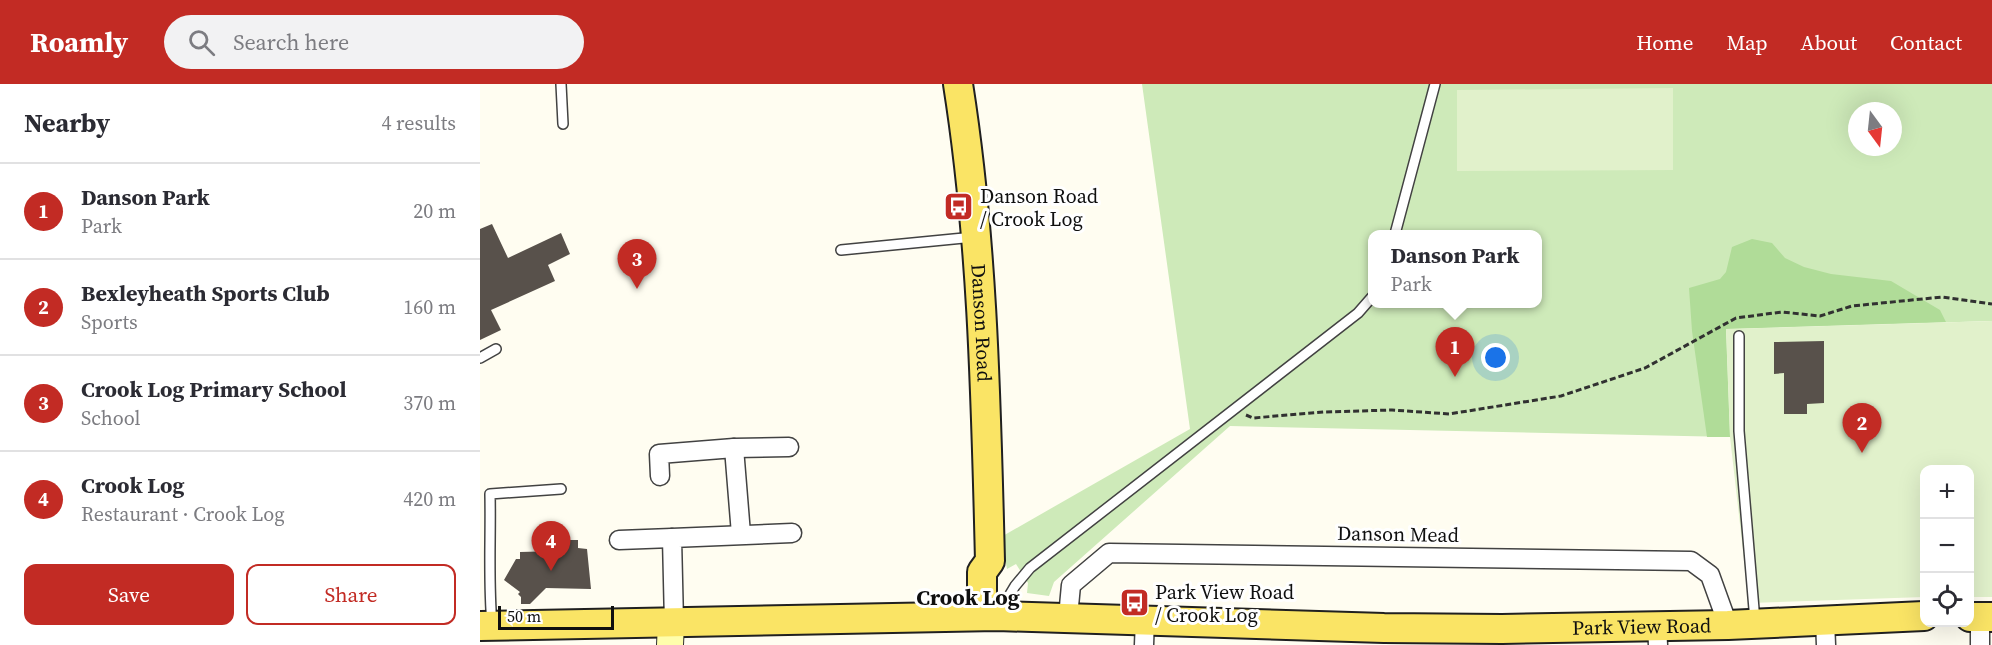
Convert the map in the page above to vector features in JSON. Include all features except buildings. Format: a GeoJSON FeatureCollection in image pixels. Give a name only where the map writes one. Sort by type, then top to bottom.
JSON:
{"type":"FeatureCollection","features":[{"type":"Feature","properties":{"kind":"main road","name":"Danson Road"},"geometry":{"type":"LineString","coordinates":[[958,84],[968,145],[976,237],[986,396],[990,561],[998,570],[989,616]]}},
{"type":"Feature","properties":{"kind":"main road","name":"Park View Road"},"geometry":{"type":"LineString","coordinates":[[989,616],[1068,617],[1144,632],[1502,637],[1658,636],[1742,625],[1826,633],[1920,617]]}},
{"type":"Feature","properties":{"kind":"main road"},"geometry":{"type":"LineString","coordinates":[[486,626],[672,630],[989,616]]}},
{"type":"Feature","properties":{"kind":"street"},"geometry":{"type":"LineString","coordinates":[[660,476],[658,454],[734,448],[789,447]]}},
{"type":"Feature","properties":{"kind":"street"},"geometry":{"type":"LineString","coordinates":[[734,448],[741,534]]}},
{"type":"Feature","properties":{"kind":"street"},"geometry":{"type":"LineString","coordinates":[[619,540],[792,533]]}},
{"type":"Feature","properties":{"kind":"street"},"geometry":{"type":"LineString","coordinates":[[672,538],[672,630]]}},
{"type":"Feature","properties":{"kind":"street","name":"Danson Mead"},"geometry":{"type":"LineString","coordinates":[[1068,617],[1071,585],[1109,553],[1169,553],[1691,561],[1710,574],[1742,625]]}},
{"type":"Feature","properties":{"kind":"street"},"geometry":{"type":"LineString","coordinates":[[1980,617],[1980,645]]}},
{"type":"Feature","properties":{"kind":"lane"},"geometry":{"type":"LineString","coordinates":[[561,84],[563,124]]}},
{"type":"Feature","properties":{"kind":"lane"},"geometry":{"type":"LineString","coordinates":[[1396,230],[1435,84]]}},
{"type":"Feature","properties":{"kind":"lane"},"geometry":{"type":"LineString","coordinates":[[841,250],[976,237]]}},
{"type":"Feature","properties":{"kind":"lane"},"geometry":{"type":"LineString","coordinates":[[989,616],[1030,568],[1358,313],[1368,302]]}},
{"type":"Feature","properties":{"kind":"lane"},"geometry":{"type":"LineString","coordinates":[[1739,336],[1742,625]]}},
{"type":"Feature","properties":{"kind":"lane"},"geometry":{"type":"LineString","coordinates":[[480,358],[496,349]]}},
{"type":"Feature","properties":{"kind":"lane"},"geometry":{"type":"LineString","coordinates":[[486,626],[491,552],[490,494],[561,489]]}},
{"type":"Feature","properties":{"kind":"path"},"geometry":{"type":"LineString","coordinates":[[1233,410],[1253,418],[1336,411],[1392,410],[1449,414],[1561,396],[1593,386],[1645,368],[1736,318],[1782,312],[1820,316],[1852,306],[1942,297],[1992,304]]}},
{"type":"Feature","properties":{"kind":"green space"},"geometry":{"type":"Polygon","coordinates":[[[1142,84],[1992,84],[1992,321],[1726,329],[1730,437],[1230,426],[1054,582],[1049,596],[1027,593],[1028,583],[1016,564],[1007,569],[1001,537],[1190,429],[1142,84]]]}},
{"type":"Feature","properties":{"kind":"green space"},"geometry":{"type":"Polygon","coordinates":[[[1673,88],[1673,170],[1457,171],[1457,90],[1673,88]]]}},
{"type":"Feature","properties":{"kind":"green space"},"geometry":{"type":"Polygon","coordinates":[[[1752,239],[1772,243],[1785,258],[1804,267],[1831,274],[1891,281],[1940,310],[1946,322],[1726,329],[1730,437],[1707,437],[1692,331],[1689,288],[1720,279],[1726,272],[1732,247],[1752,239]]]}},
{"type":"Feature","properties":{"kind":"green space"},"geometry":{"type":"Polygon","coordinates":[[[1992,321],[1992,597],[1974,597],[1974,465],[1920,465],[1920,597],[1749,603],[1730,437],[1726,329],[1992,321]]]}},
{"type":"Feature","properties":{"kind":"place","name":"Danson Road / Crook Log"},"geometry":{"type":"Point","coordinates":[959,207]}},
{"type":"Feature","properties":{"kind":"place","name":"Crook Log Primary School"},"geometry":{"type":"Point","coordinates":[637,289]}},
{"type":"Feature","properties":{"kind":"place","name":"Danson Park"},"geometry":{"type":"Point","coordinates":[1455,377]}},
{"type":"Feature","properties":{"kind":"place","name":"Bexleyheath Sports Club"},"geometry":{"type":"Point","coordinates":[1862,453]}},
{"type":"Feature","properties":{"kind":"place","name":"Crook Log"},"geometry":{"type":"Point","coordinates":[551,571]}},
{"type":"Feature","properties":{"kind":"place","name":"Park View Road / Crook Log"},"geometry":{"type":"Point","coordinates":[1134,603]}},
{"type":"Feature","properties":{"kind":"district","name":"Crook Log"},"geometry":{"type":"Point","coordinates":[968,597]}}]}
